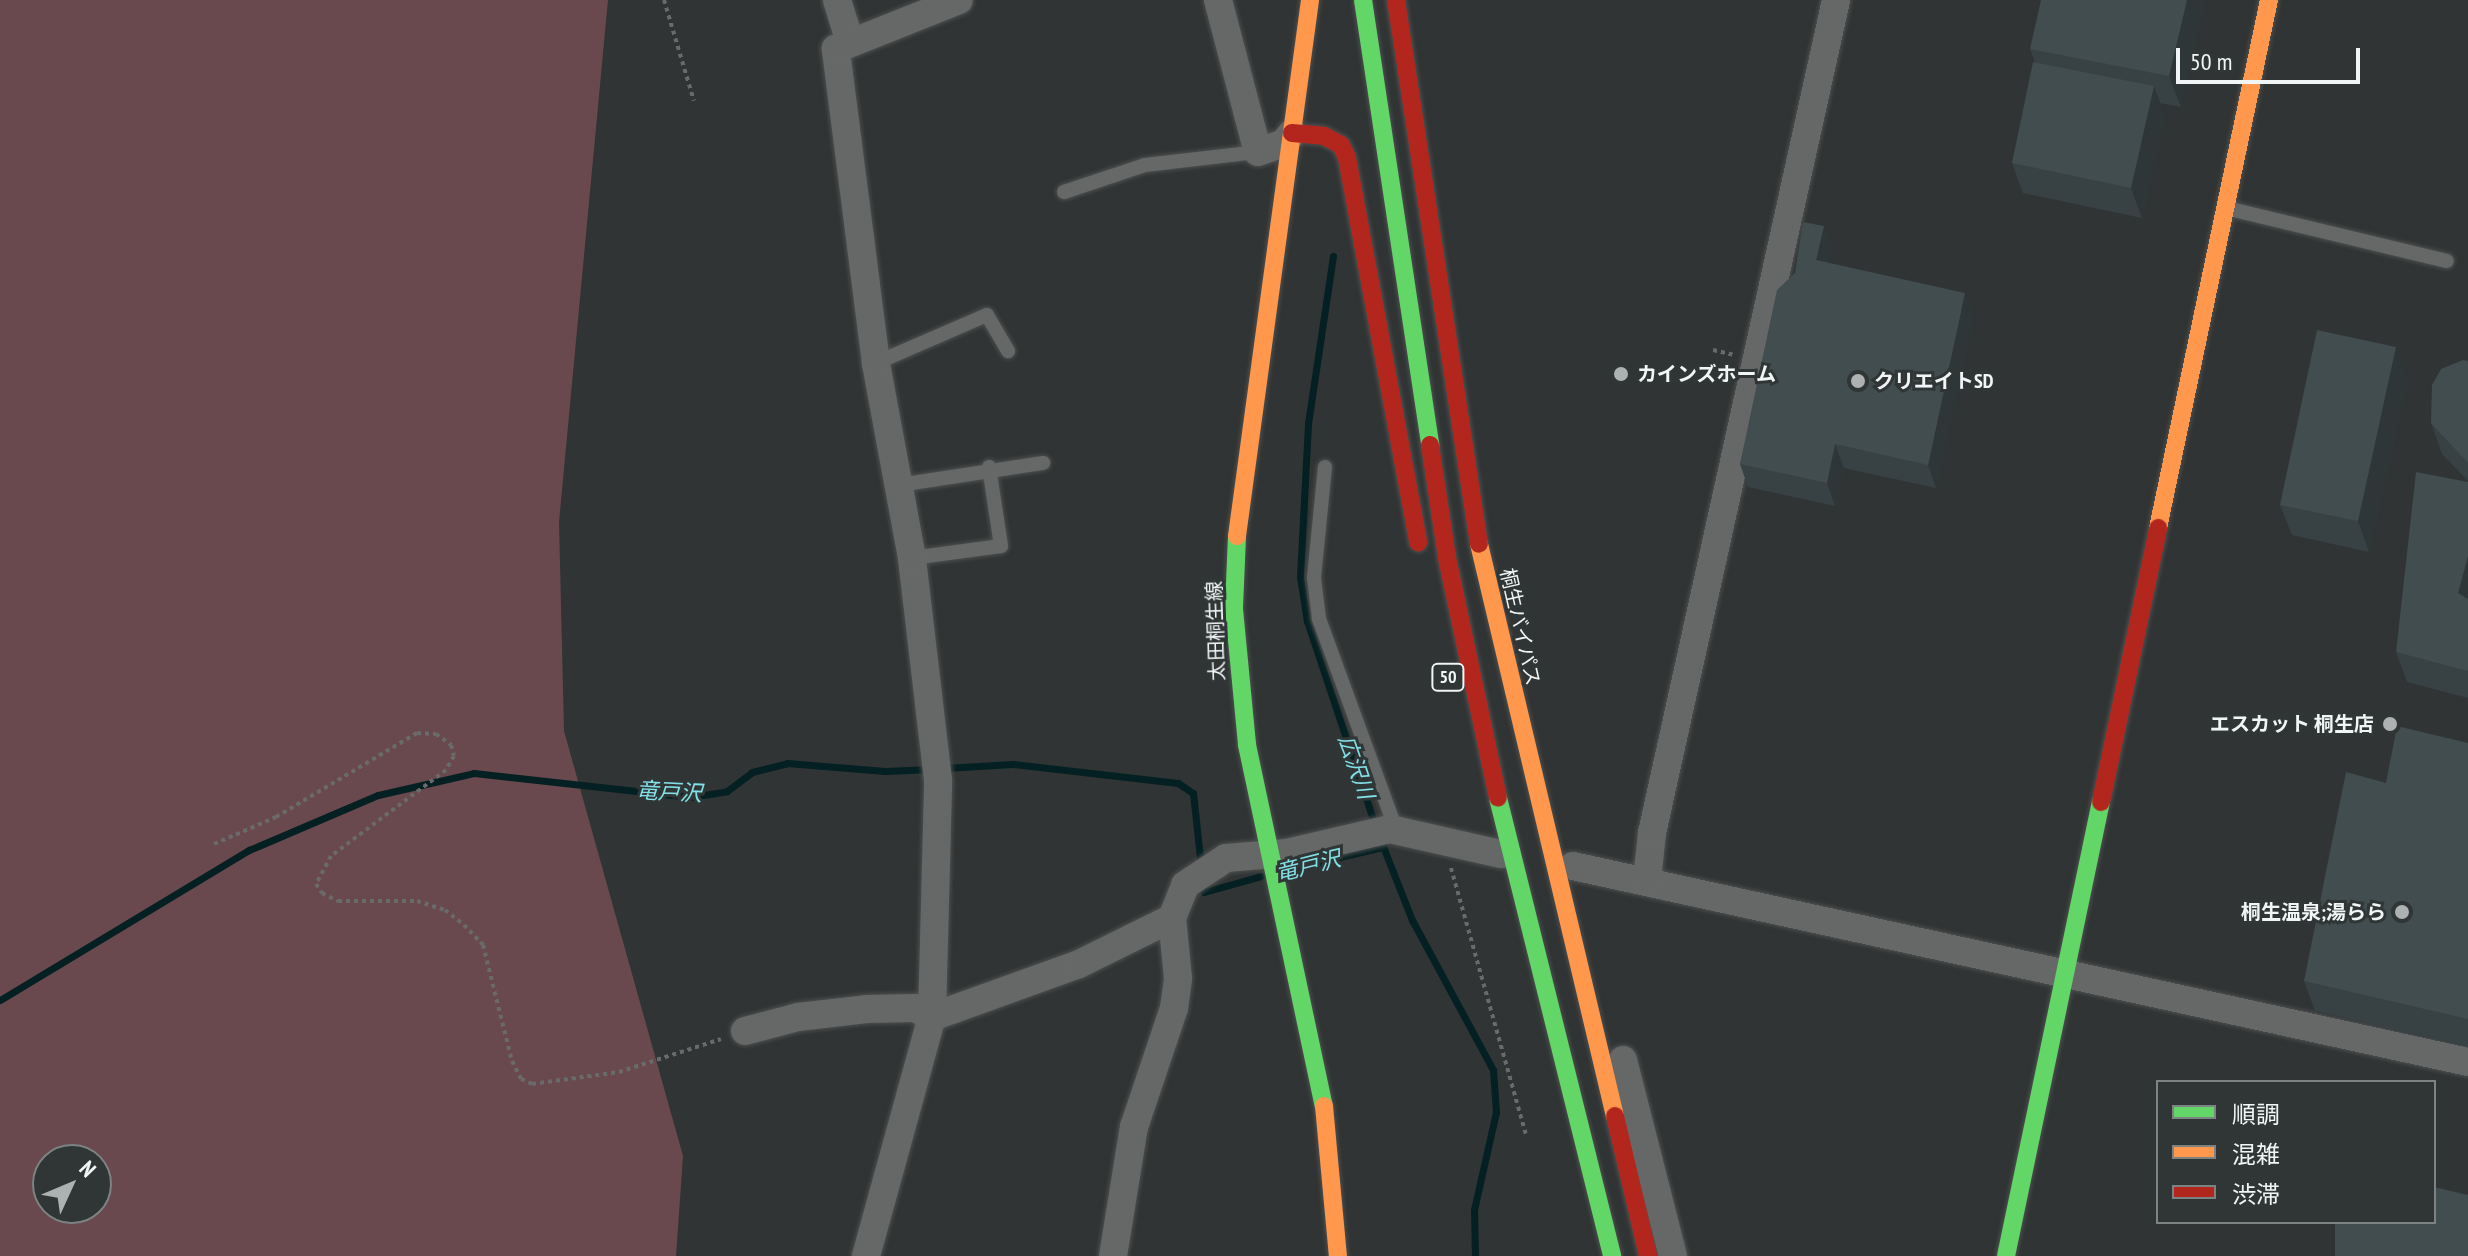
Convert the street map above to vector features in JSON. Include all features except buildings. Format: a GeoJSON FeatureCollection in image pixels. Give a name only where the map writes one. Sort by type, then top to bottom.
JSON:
{"type":"FeatureCollection","features":[{"type":"Feature","properties":{"kind":"main road","name":"太田桐生線"},"geometry":{"type":"LineString","coordinates":[[1310,0],[1236,541],[1234,609],[1247,745],[1324,1107],[1338,1256]]}},
{"type":"Feature","properties":{"kind":"main road","name":"50"},"geometry":{"type":"LineString","coordinates":[[1363,0],[1447,558],[1504,827],[1612,1256]]}},
{"type":"Feature","properties":{"kind":"main road","name":"桐生バイパス"},"geometry":{"type":"LineString","coordinates":[[1396,0],[1480,553],[1648,1256]]}},
{"type":"Feature","properties":{"kind":"main road"},"geometry":{"type":"LineString","coordinates":[[2006,1256],[2069,972],[2269,0]]}},
{"type":"Feature","properties":{"kind":"main road"},"geometry":{"type":"LineString","coordinates":[[1292,133],[1324,136],[1341,145],[1347,158],[1398,455],[1421,557]]}},
{"type":"Feature","properties":{"kind":"street"},"geometry":{"type":"LineString","coordinates":[[837,0],[849,39]]}},
{"type":"Feature","properties":{"kind":"street"},"geometry":{"type":"LineString","coordinates":[[866,1256],[932,1017],[938,780],[912,558],[876,363],[835,62],[836,49],[849,39],[959,0]]}},
{"type":"Feature","properties":{"kind":"street"},"geometry":{"type":"LineString","coordinates":[[1218,0],[1258,152],[1284,143],[1292,133]]}},
{"type":"Feature","properties":{"kind":"street"},"geometry":{"type":"LineString","coordinates":[[1418,0],[1426,97],[1467,368],[1514,618],[1573,866],[1673,1256]]}},
{"type":"Feature","properties":{"kind":"street"},"geometry":{"type":"LineString","coordinates":[[1647,880],[1652,833],[1836,0]]}},
{"type":"Feature","properties":{"kind":"street"},"geometry":{"type":"LineString","coordinates":[[1113,1256],[1134,1127],[1174,1008],[1178,978],[1172,918],[1185,885],[1197,873],[1226,858],[1287,853],[1386,830],[1489,854]]}},
{"type":"Feature","properties":{"kind":"street"},"geometry":{"type":"LineString","coordinates":[[1573,866],[2069,972],[2468,1062]]}},
{"type":"Feature","properties":{"kind":"street"},"geometry":{"type":"LineString","coordinates":[[745,1031],[798,1017],[867,1009],[915,1008],[932,1017],[1055,974],[1172,918]]}},
{"type":"Feature","properties":{"kind":"lane"},"geometry":{"type":"LineString","coordinates":[[1064,192],[1145,165],[1258,152]]}},
{"type":"Feature","properties":{"kind":"lane"},"geometry":{"type":"LineString","coordinates":[[2226,208],[2447,261]]}},
{"type":"Feature","properties":{"kind":"lane"},"geometry":{"type":"LineString","coordinates":[[876,363],[987,315],[1008,351]]}},
{"type":"Feature","properties":{"kind":"lane"},"geometry":{"type":"LineString","coordinates":[[899,485],[989,467],[1043,463]]}},
{"type":"Feature","properties":{"kind":"lane"},"geometry":{"type":"LineString","coordinates":[[912,558],[1001,546],[989,467]]}},
{"type":"Feature","properties":{"kind":"lane"},"geometry":{"type":"LineString","coordinates":[[1325,467],[1314,578],[1319,619],[1386,830]]}},
{"type":"Feature","properties":{"kind":"path"},"geometry":{"type":"LineString","coordinates":[[664,0],[694,101]]}},
{"type":"Feature","properties":{"kind":"path"},"geometry":{"type":"LineString","coordinates":[[214,844],[276,817],[417,733],[436,734],[451,745],[454,756],[446,770],[331,856],[316,884],[322,893],[338,901],[417,901],[445,910],[464,925],[483,945],[512,1061],[521,1079],[532,1084],[619,1072],[745,1031]]}},
{"type":"Feature","properties":{"kind":"path"},"geometry":{"type":"LineString","coordinates":[[1443,841],[1526,1135]]}},
{"type":"Feature","properties":{"kind":"shaded area"},"geometry":{"type":"Polygon","coordinates":[[[0,0],[608,0],[559,522],[564,731],[683,1156],[676,1256],[0,1256],[0,0]]]}},
{"type":"Feature","properties":{"kind":"waterway","name":"広沢川"},"geometry":{"type":"LineString","coordinates":[[1333,256],[1308,424],[1300,577],[1307,621],[1375,825]]}},
{"type":"Feature","properties":{"kind":"waterway","name":"竜戸沢"},"geometry":{"type":"LineString","coordinates":[[0,1000],[249,850],[378,795],[474,773],[691,797],[727,791],[752,772],[787,763],[885,771],[932,769]]}},
{"type":"Feature","properties":{"kind":"waterway","name":"竜戸沢"},"geometry":{"type":"LineString","coordinates":[[944,768],[1013,764],[1178,783],[1193,793],[1201,867]]}},
{"type":"Feature","properties":{"kind":"waterway","name":"広沢川"},"geometry":{"type":"LineString","coordinates":[[1382,844],[1412,920],[1493,1070],[1496,1112],[1474,1210],[1475,1256]]}},
{"type":"Feature","properties":{"kind":"waterway","name":"竜戸沢"},"geometry":{"type":"LineString","coordinates":[[1284,870],[1383,847]]}},
{"type":"Feature","properties":{"kind":"waterway","name":"竜戸沢"},"geometry":{"type":"LineString","coordinates":[[1203,883],[1204,892],[1261,876]]}},
{"type":"Feature","properties":{"kind":"traffic: fast"},"geometry":{"type":"LineString","coordinates":[[1363,0],[1430,445]]}},
{"type":"Feature","properties":{"kind":"traffic: fast"},"geometry":{"type":"LineString","coordinates":[[1237,536],[1234,609],[1247,745],[1324,1106]]}},
{"type":"Feature","properties":{"kind":"traffic: fast"},"geometry":{"type":"LineString","coordinates":[[1498,798],[1612,1256]]}},
{"type":"Feature","properties":{"kind":"traffic: fast"},"geometry":{"type":"LineString","coordinates":[[2006,1256],[2101,802]]}},
{"type":"Feature","properties":{"kind":"traffic: slow"},"geometry":{"type":"LineString","coordinates":[[1237,536],[1310,0]]}},
{"type":"Feature","properties":{"kind":"traffic: slow"},"geometry":{"type":"LineString","coordinates":[[2158,528],[2269,0]]}},
{"type":"Feature","properties":{"kind":"traffic: slow"},"geometry":{"type":"LineString","coordinates":[[1479,544],[1615,1116]]}},
{"type":"Feature","properties":{"kind":"traffic: slow"},"geometry":{"type":"LineString","coordinates":[[1324,1106],[1338,1256]]}},
{"type":"Feature","properties":{"kind":"traffic: jam"},"geometry":{"type":"LineString","coordinates":[[1396,0],[1479,544]]}},
{"type":"Feature","properties":{"kind":"traffic: jam"},"geometry":{"type":"LineString","coordinates":[[1292,133],[1324,136],[1341,145],[1347,158],[1418,542]]}},
{"type":"Feature","properties":{"kind":"traffic: jam"},"geometry":{"type":"LineString","coordinates":[[1430,445],[1447,558],[1498,798]]}},
{"type":"Feature","properties":{"kind":"traffic: jam"},"geometry":{"type":"LineString","coordinates":[[2101,802],[2158,528]]}},
{"type":"Feature","properties":{"kind":"traffic: jam"},"geometry":{"type":"LineString","coordinates":[[1615,1116],[1648,1256]]}},
{"type":"Feature","properties":{"kind":"place","name":"カインズホーム"},"geometry":{"type":"Point","coordinates":[1621,374]}},
{"type":"Feature","properties":{"kind":"place","name":"クリエイトSD"},"geometry":{"type":"Point","coordinates":[1858,381]}},
{"type":"Feature","properties":{"kind":"place","name":"エスカット 桐生店"},"geometry":{"type":"Point","coordinates":[2390,724]}},
{"type":"Feature","properties":{"kind":"place","name":"桐生温泉;湯らら"},"geometry":{"type":"Point","coordinates":[2402,912]}}]}
